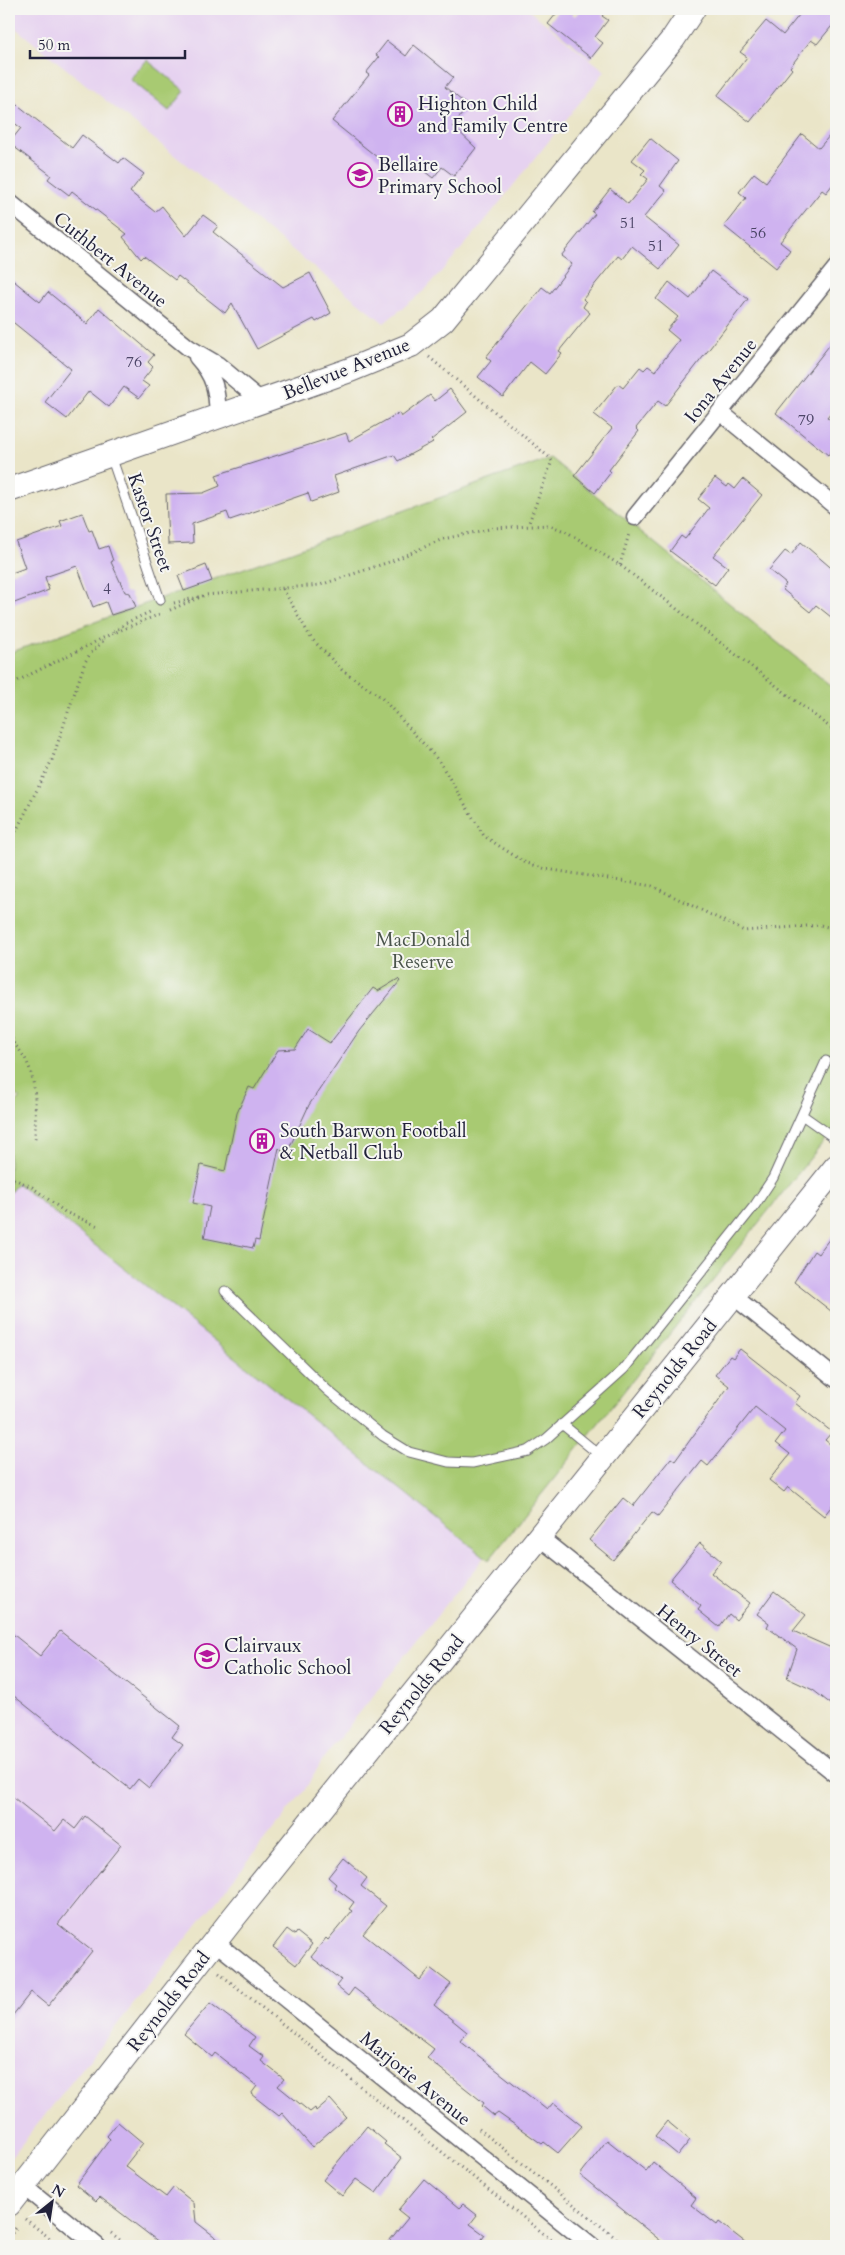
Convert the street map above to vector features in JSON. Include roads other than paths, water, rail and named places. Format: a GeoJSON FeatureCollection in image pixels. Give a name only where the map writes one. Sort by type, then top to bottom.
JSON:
{"type":"FeatureCollection","features":[{"type":"Feature","properties":{"kind":"street","name":"Bellevue Avenue"},"geometry":{"type":"LineString","coordinates":[[9,490],[350,370],[411,345],[443,320],[673,39],[693,9]]}},
{"type":"Feature","properties":{"kind":"street","name":"Cuthbert Avenue"},"geometry":{"type":"LineString","coordinates":[[9,202],[189,348],[218,365],[261,401]]}},
{"type":"Feature","properties":{"kind":"street","name":"Iona Avenue"},"geometry":{"type":"LineString","coordinates":[[635,517],[836,268]]}},
{"type":"Feature","properties":{"kind":"street","name":"Cuthbert Avenue"},"geometry":{"type":"LineString","coordinates":[[189,348],[210,372],[217,395],[218,416]]}},
{"type":"Feature","properties":{"kind":"street"},"geometry":{"type":"LineString","coordinates":[[720,412],[836,507]]}},
{"type":"Feature","properties":{"kind":"street","name":"Reynolds Road"},"geometry":{"type":"LineString","coordinates":[[19,2202],[215,1942],[836,1167]]}},
{"type":"Feature","properties":{"kind":"street"},"geometry":{"type":"LineString","coordinates":[[732,1295],[836,1379]]}},
{"type":"Feature","properties":{"kind":"street","name":"Henry Street"},"geometry":{"type":"LineString","coordinates":[[539,1537],[836,1774]]}},
{"type":"Feature","properties":{"kind":"street","name":"Marjorie Avenue"},"geometry":{"type":"LineString","coordinates":[[215,1942],[592,2246]]}},
{"type":"Feature","properties":{"kind":"street"},"geometry":{"type":"LineString","coordinates":[[19,2202],[97,2246]]}},
{"type":"Feature","properties":{"kind":"lane","name":"Kastor Street"},"geometry":{"type":"LineString","coordinates":[[110,455],[164,603]]}},
{"type":"Feature","properties":{"kind":"lane"},"geometry":{"type":"LineString","coordinates":[[225,1291],[327,1390],[383,1436],[409,1452],[448,1462],[472,1463],[528,1450],[546,1439],[635,1357],[755,1205],[773,1178],[826,1061]]}},
{"type":"Feature","properties":{"kind":"lane"},"geometry":{"type":"LineString","coordinates":[[802,1115],[836,1139]]}},
{"type":"Feature","properties":{"kind":"lane"},"geometry":{"type":"LineString","coordinates":[[562,1424],[602,1458]]}},
{"type":"Feature","properties":{"kind":"place","name":"Highton Child and Family Centre"},"geometry":{"type":"Point","coordinates":[400,114]}},
{"type":"Feature","properties":{"kind":"place","name":"Bellaire Primary School"},"geometry":{"type":"Point","coordinates":[360,175]}},
{"type":"Feature","properties":{"kind":"place","name":"South Barwon Football & Netball Club"},"geometry":{"type":"Point","coordinates":[262,1141]}},
{"type":"Feature","properties":{"kind":"place","name":"Clairvaux Catholic School"},"geometry":{"type":"Point","coordinates":[207,1656]}},
{"type":"Feature","properties":{"kind":"park label","name":"MacDonald Reserve"},"geometry":{"type":"Point","coordinates":[423,950]}}]}
